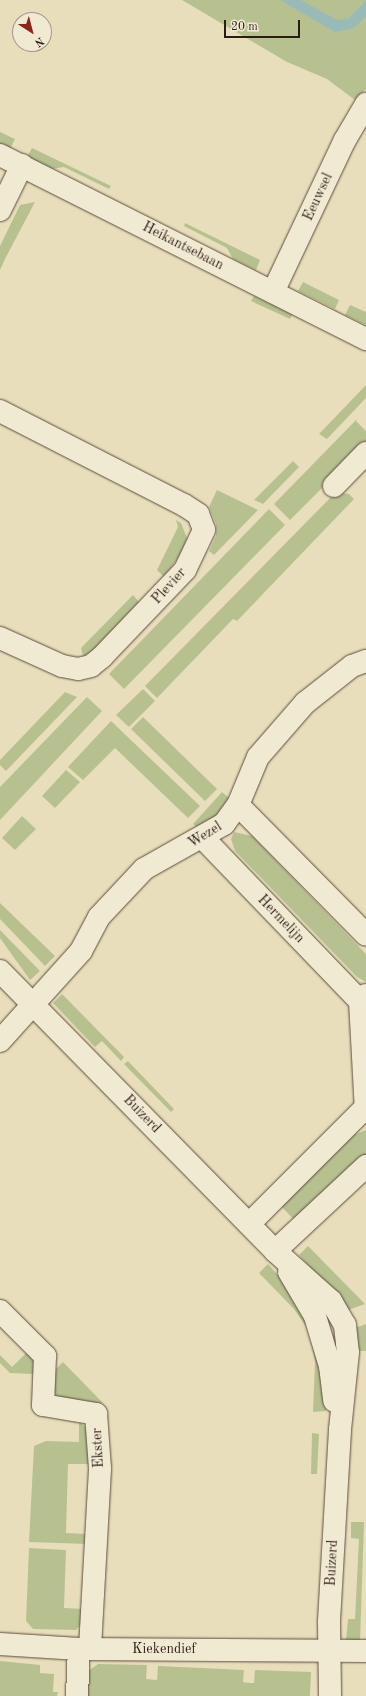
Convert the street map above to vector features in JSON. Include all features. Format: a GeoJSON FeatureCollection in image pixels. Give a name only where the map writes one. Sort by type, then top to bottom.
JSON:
{"type":"FeatureCollection","features":[{"type":"Feature","properties":{"kind":"street","name":"Eeuwsel"},"geometry":{"type":"LineString","coordinates":[[273,292],[345,140],[366,104]]}},
{"type":"Feature","properties":{"kind":"street","name":"Heikantsebaan"},"geometry":{"type":"LineString","coordinates":[[0,154],[366,340]]}},
{"type":"Feature","properties":{"kind":"street"},"geometry":{"type":"LineString","coordinates":[[0,210],[22,165]]}},
{"type":"Feature","properties":{"kind":"street","name":"Plevier"},"geometry":{"type":"LineString","coordinates":[[0,412],[184,505],[198,514],[204,530],[185,570],[102,657],[91,666],[78,669],[62,666],[0,638]]}},
{"type":"Feature","properties":{"kind":"street"},"geometry":{"type":"LineString","coordinates":[[334,486],[366,453]]}},
{"type":"Feature","properties":{"kind":"street","name":"Wezel"},"geometry":{"type":"LineString","coordinates":[[0,1041],[35,1004],[53,980],[81,951],[99,917],[144,869],[203,838],[224,824],[238,804],[258,757],[305,703],[352,666],[366,661]]}},
{"type":"Feature","properties":{"kind":"street"},"geometry":{"type":"LineString","coordinates":[[238,804],[366,935]]}},
{"type":"Feature","properties":{"kind":"street","name":"Hermelijn"},"geometry":{"type":"LineString","coordinates":[[203,838],[363,998],[365,1110],[249,1224]]}},
{"type":"Feature","properties":{"kind":"street","name":"Buizerd"},"geometry":{"type":"LineString","coordinates":[[0,956],[4,974],[275,1251],[331,1301],[345,1325],[348,1352],[340,1430],[328,1649],[330,1696]]}},
{"type":"Feature","properties":{"kind":"street"},"geometry":{"type":"LineString","coordinates":[[275,1251],[366,1166]]}},
{"type":"Feature","properties":{"kind":"street","name":"Ekster"},"geometry":{"type":"LineString","coordinates":[[0,1311],[45,1356],[43,1405],[96,1414],[100,1470],[84,1649],[76,1696]]}},
{"type":"Feature","properties":{"kind":"street","name":"Kiekendief"},"geometry":{"type":"LineString","coordinates":[[0,1644],[84,1649],[328,1649],[366,1651]]}},
{"type":"Feature","properties":{"kind":"green space"},"geometry":{"type":"Polygon","coordinates":[[[182,0],[366,0],[366,89],[355,100],[327,79],[287,62],[182,0]]]}},
{"type":"Feature","properties":{"kind":"green space"},"geometry":{"type":"Polygon","coordinates":[[[0,132],[15,139],[10,149],[0,144],[0,132]]]}},
{"type":"Feature","properties":{"kind":"green space"},"geometry":{"type":"Polygon","coordinates":[[[32,148],[111,186],[109,189],[64,167],[51,169],[27,157],[32,148]]]}},
{"type":"Feature","properties":{"kind":"green space"},"geometry":{"type":"Polygon","coordinates":[[[35,202],[0,270],[0,246],[20,205],[35,202]]]}},
{"type":"Feature","properties":{"kind":"green space"},"geometry":{"type":"Polygon","coordinates":[[[185,223],[260,260],[256,270],[233,259],[227,248],[184,226],[185,223]]]}},
{"type":"Feature","properties":{"kind":"green space"},"geometry":{"type":"Polygon","coordinates":[[[303,282],[339,300],[335,309],[298,291],[303,282]]]}},
{"type":"Feature","properties":{"kind":"green space"},"geometry":{"type":"Polygon","coordinates":[[[254,296],[293,314],[290,319],[251,301],[254,296]]]}},
{"type":"Feature","properties":{"kind":"green space"},"geometry":{"type":"Polygon","coordinates":[[[350,305],[366,312],[366,325],[345,315],[350,305]]]}},
{"type":"Feature","properties":{"kind":"green space"},"geometry":{"type":"Polygon","coordinates":[[[366,385],[366,398],[327,439],[319,434],[366,385]]]}},
{"type":"Feature","properties":{"kind":"green space"},"geometry":{"type":"Polygon","coordinates":[[[358,418],[356,421],[366,431],[366,444],[290,520],[274,504],[358,418]]]}},
{"type":"Feature","properties":{"kind":"green space"},"geometry":{"type":"Polygon","coordinates":[[[293,461],[299,467],[263,504],[254,500],[293,461]]]}},
{"type":"Feature","properties":{"kind":"green space"},"geometry":{"type":"Polygon","coordinates":[[[217,490],[258,510],[214,555],[209,551],[216,536],[216,524],[209,507],[217,490]]]}},
{"type":"Feature","properties":{"kind":"green space"},"geometry":{"type":"Polygon","coordinates":[[[336,492],[349,494],[354,499],[237,621],[233,619],[157,698],[145,686],[336,492]]]}},
{"type":"Feature","properties":{"kind":"green space"},"geometry":{"type":"Polygon","coordinates":[[[269,509],[285,525],[124,689],[109,674],[269,509]]]}},
{"type":"Feature","properties":{"kind":"green space"},"geometry":{"type":"Polygon","coordinates":[[[176,520],[181,523],[189,543],[164,577],[157,570],[178,527],[176,520]]]}},
{"type":"Feature","properties":{"kind":"green space"},"geometry":{"type":"Polygon","coordinates":[[[133,595],[139,602],[91,653],[83,656],[81,648],[133,595]]]}},
{"type":"Feature","properties":{"kind":"green space"},"geometry":{"type":"Polygon","coordinates":[[[143,689],[155,701],[129,727],[116,715],[143,689]]]}},
{"type":"Feature","properties":{"kind":"green space"},"geometry":{"type":"Polygon","coordinates":[[[65,692],[77,697],[6,771],[0,765],[0,760],[65,692]]]}},
{"type":"Feature","properties":{"kind":"green space"},"geometry":{"type":"Polygon","coordinates":[[[87,697],[102,711],[0,820],[0,787],[87,697]]]}},
{"type":"Feature","properties":{"kind":"green space"},"geometry":{"type":"Polygon","coordinates":[[[143,717],[217,789],[205,801],[131,729],[143,717]]]}},
{"type":"Feature","properties":{"kind":"green space"},"geometry":{"type":"Polygon","coordinates":[[[111,721],[200,806],[188,818],[115,748],[83,780],[68,767],[111,721]]]}},
{"type":"Feature","properties":{"kind":"green space"},"geometry":{"type":"Polygon","coordinates":[[[66,770],[80,782],[55,808],[42,796],[66,770]]]}},
{"type":"Feature","properties":{"kind":"green space"},"geometry":{"type":"Polygon","coordinates":[[[222,792],[229,798],[216,818],[199,829],[193,824],[222,792]]]}},
{"type":"Feature","properties":{"kind":"green space"},"geometry":{"type":"Polygon","coordinates":[[[22,816],[36,829],[15,850],[2,838],[22,816]]]}},
{"type":"Feature","properties":{"kind":"green space"},"geometry":{"type":"Polygon","coordinates":[[[234,832],[252,836],[366,954],[366,982],[357,977],[235,851],[231,839],[234,832]]]}},
{"type":"Feature","properties":{"kind":"green space"},"geometry":{"type":"Polygon","coordinates":[[[0,903],[55,956],[45,966],[0,919],[0,903]]]}},
{"type":"Feature","properties":{"kind":"green space"},"geometry":{"type":"Polygon","coordinates":[[[0,930],[40,971],[30,980],[0,938],[0,930]]]}},
{"type":"Feature","properties":{"kind":"green space"},"geometry":{"type":"Polygon","coordinates":[[[62,994],[124,1057],[121,1061],[102,1041],[95,1047],[53,1003],[62,994]]]}},
{"type":"Feature","properties":{"kind":"green space"},"geometry":{"type":"Polygon","coordinates":[[[128,1061],[174,1109],[171,1112],[124,1064],[128,1061]]]}},
{"type":"Feature","properties":{"kind":"green space"},"geometry":{"type":"Polygon","coordinates":[[[366,1130],[366,1155],[297,1223],[281,1206],[354,1135],[366,1130]]]}},
{"type":"Feature","properties":{"kind":"green space"},"geometry":{"type":"Polygon","coordinates":[[[308,1246],[365,1304],[348,1310],[299,1255],[308,1246]]]}},
{"type":"Feature","properties":{"kind":"green space"},"geometry":{"type":"Polygon","coordinates":[[[268,1264],[286,1284],[310,1323],[305,1325],[294,1309],[259,1273],[268,1264]]]}},
{"type":"Feature","properties":{"kind":"green space"},"geometry":{"type":"Polygon","coordinates":[[[366,1324],[366,1351],[357,1351],[355,1328],[366,1324]]]}},
{"type":"Feature","properties":{"kind":"green space"},"geometry":{"type":"Polygon","coordinates":[[[312,1343],[326,1392],[326,1411],[313,1412],[315,1362],[312,1343]]]}},
{"type":"Feature","properties":{"kind":"green space"},"geometry":{"type":"Polygon","coordinates":[[[27,1352],[35,1360],[34,1374],[10,1373],[0,1363],[0,1355],[12,1367],[27,1352]]]}},
{"type":"Feature","properties":{"kind":"green space"},"geometry":{"type":"Polygon","coordinates":[[[63,1362],[103,1403],[62,1402],[53,1391],[54,1371],[63,1362]]]}},
{"type":"Feature","properties":{"kind":"green space"},"geometry":{"type":"Polygon","coordinates":[[[79,1421],[91,1433],[90,1464],[68,1464],[66,1533],[87,1534],[87,1544],[29,1542],[34,1446],[46,1441],[79,1442],[79,1421]]]}},
{"type":"Feature","properties":{"kind":"green space"},"geometry":{"type":"Polygon","coordinates":[[[312,1433],[319,1434],[317,1474],[311,1474],[312,1433]]]}},
{"type":"Feature","properties":{"kind":"green space"},"geometry":{"type":"Polygon","coordinates":[[[351,1522],[364,1522],[360,1643],[346,1640],[348,1619],[355,1619],[359,1539],[351,1538],[351,1522]]]}},
{"type":"Feature","properties":{"kind":"green space"},"geometry":{"type":"Polygon","coordinates":[[[29,1548],[66,1550],[64,1608],[84,1609],[84,1621],[76,1630],[33,1629],[26,1621],[29,1548]]]}},
{"type":"Feature","properties":{"kind":"green space"},"geometry":{"type":"Polygon","coordinates":[[[0,1661],[40,1665],[40,1673],[54,1674],[53,1692],[58,1692],[57,1696],[0,1696],[0,1661]]]}},
{"type":"Feature","properties":{"kind":"green space"},"geometry":{"type":"Polygon","coordinates":[[[98,1664],[147,1665],[146,1679],[157,1680],[158,1666],[244,1670],[243,1682],[250,1683],[254,1683],[255,1670],[311,1672],[310,1696],[84,1696],[87,1672],[98,1664]]]}},
{"type":"Feature","properties":{"kind":"water"},"geometry":{"type":"Polygon","coordinates":[[[280,0],[301,0],[337,20],[349,18],[366,0],[366,16],[354,28],[335,32],[280,0]]]}}]}
